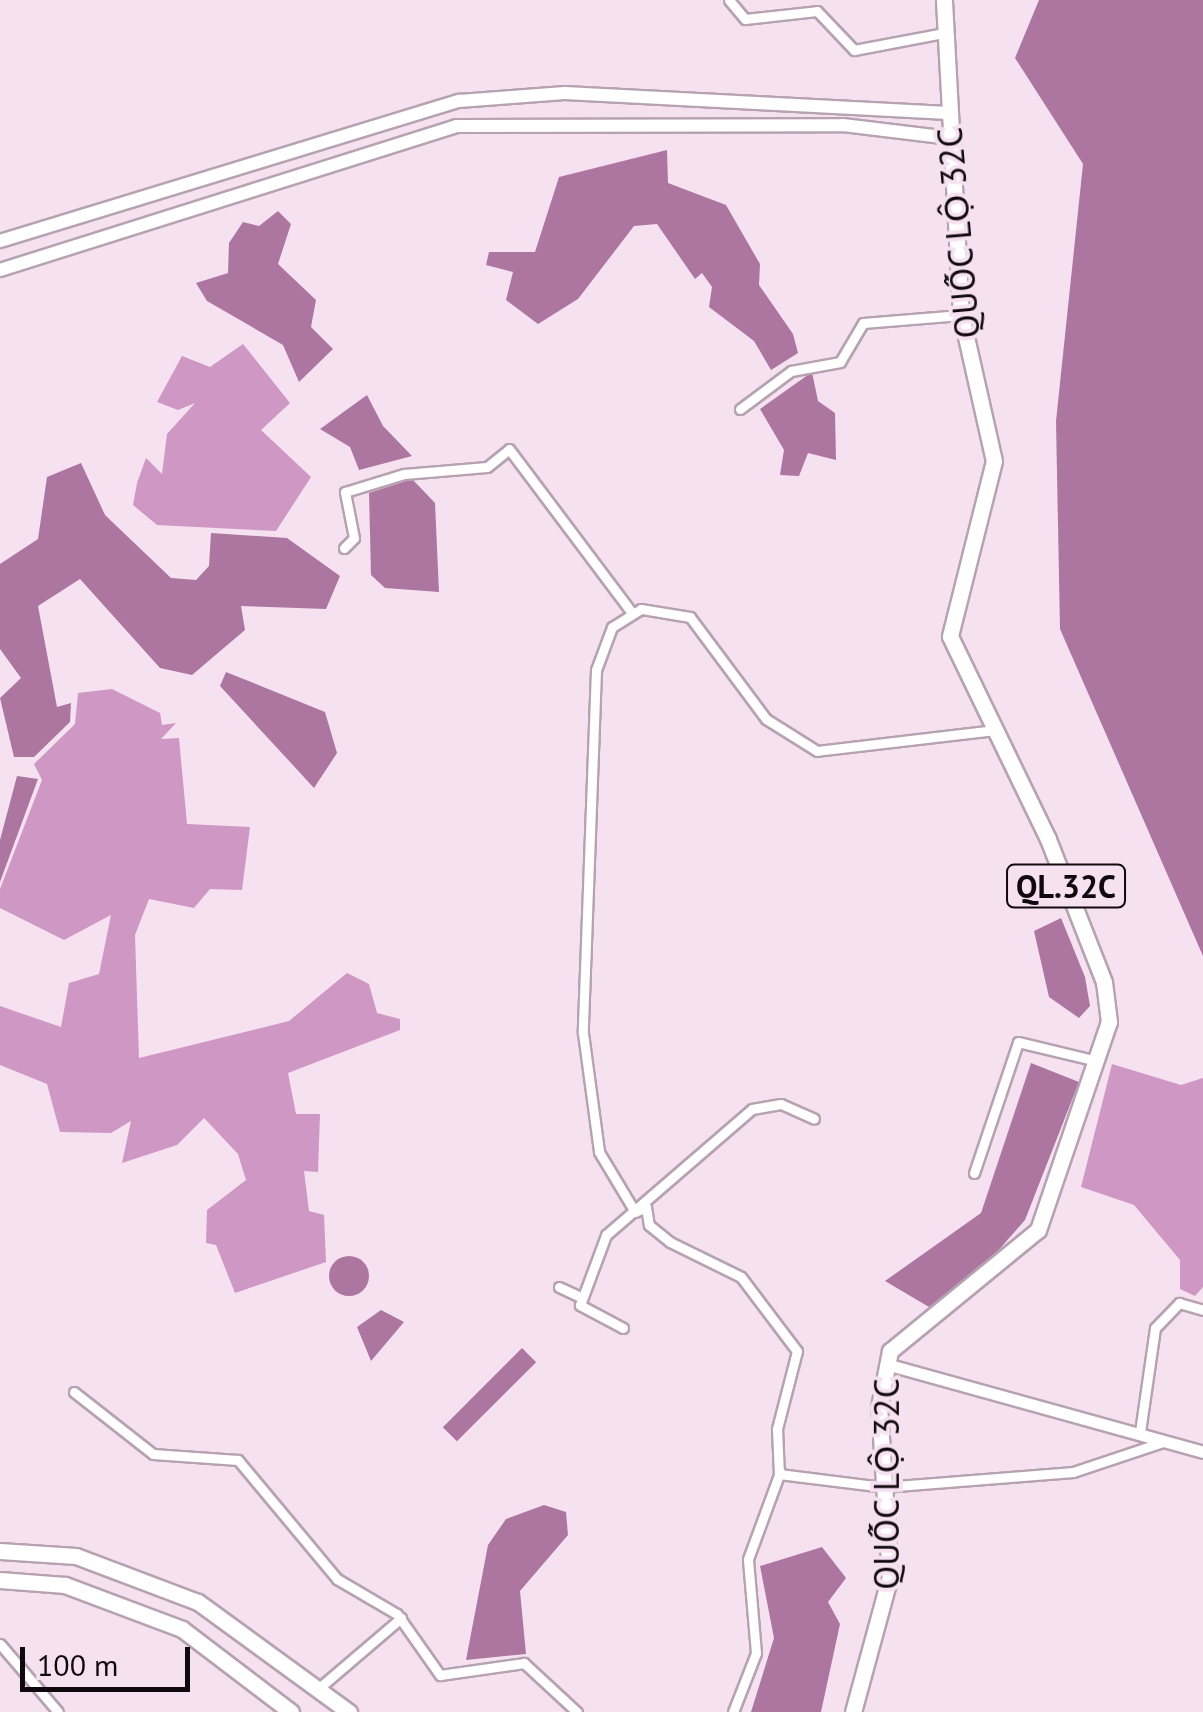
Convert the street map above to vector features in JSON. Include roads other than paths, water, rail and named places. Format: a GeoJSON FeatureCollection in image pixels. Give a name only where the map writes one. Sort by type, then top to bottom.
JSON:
{"type":"FeatureCollection","features":[{"type":"Feature","properties":{"kind":"main road","name":"QUỐC LỘ 32C"},"geometry":{"type":"LineString","coordinates":[[853,1712],[888,1593],[884,1488],[886,1364],[1038,1230],[1100,1062],[1104,982],[950,636],[994,461],[960,315],[944,0]]}},
{"type":"Feature","properties":{"kind":"main road"},"geometry":{"type":"LineString","coordinates":[[0,241],[188,178],[459,101],[565,93],[948,112]]}},
{"type":"Feature","properties":{"kind":"main road"},"geometry":{"type":"LineString","coordinates":[[0,270],[192,206],[456,126],[843,125],[950,138]]}},
{"type":"Feature","properties":{"kind":"main road"},"geometry":{"type":"LineString","coordinates":[[188,178],[192,206]]}},
{"type":"Feature","properties":{"kind":"main road"},"geometry":{"type":"LineString","coordinates":[[0,1551],[76,1556],[198,1602],[350,1712]]}},
{"type":"Feature","properties":{"kind":"main road"},"geometry":{"type":"LineString","coordinates":[[0,1580],[65,1585],[182,1629],[291,1712]]}},
{"type":"Feature","properties":{"kind":"street"},"geometry":{"type":"LineString","coordinates":[[728,0],[745,18],[818,11],[854,50],[944,32]]}},
{"type":"Feature","properties":{"kind":"street"},"geometry":{"type":"LineString","coordinates":[[740,409],[790,371],[840,362],[864,323],[960,315]]}},
{"type":"Feature","properties":{"kind":"street"},"geometry":{"type":"LineString","coordinates":[[344,548],[354,538],[345,492],[404,474],[487,467],[510,449],[632,613]]}},
{"type":"Feature","properties":{"kind":"street"},"geometry":{"type":"LineString","coordinates":[[646,1207],[635,1212],[618,1194],[599,1152],[583,1033],[598,653],[632,613],[659,607],[690,617],[766,720],[817,751],[995,730]]}},
{"type":"Feature","properties":{"kind":"street"},"geometry":{"type":"LineString","coordinates":[[974,1173],[1018,1042],[1100,1062]]}},
{"type":"Feature","properties":{"kind":"street"},"geometry":{"type":"LineString","coordinates":[[578,1296],[606,1235],[646,1207],[752,1110],[781,1104],[814,1118]]}},
{"type":"Feature","properties":{"kind":"street"},"geometry":{"type":"LineString","coordinates":[[646,1207],[649,1225],[670,1242],[747,1282],[797,1352],[778,1429],[780,1472],[748,1560],[756,1653],[733,1712]]}},
{"type":"Feature","properties":{"kind":"street"},"geometry":{"type":"LineString","coordinates":[[559,1287],[578,1296],[611,1328],[623,1328]]}},
{"type":"Feature","properties":{"kind":"street"},"geometry":{"type":"LineString","coordinates":[[1140,1432],[1155,1328],[1179,1303],[1203,1310]]}},
{"type":"Feature","properties":{"kind":"street"},"geometry":{"type":"LineString","coordinates":[[886,1364],[1203,1452]]}},
{"type":"Feature","properties":{"kind":"street"},"geometry":{"type":"LineString","coordinates":[[74,1392],[153,1454],[238,1460],[337,1579],[401,1618],[444,1678],[524,1663],[577,1712]]}},
{"type":"Feature","properties":{"kind":"street"},"geometry":{"type":"LineString","coordinates":[[780,1472],[884,1488],[1073,1472],[1166,1440]]}},
{"type":"Feature","properties":{"kind":"street"},"geometry":{"type":"LineString","coordinates":[[319,1688],[401,1618]]}},
{"type":"Feature","properties":{"kind":"street"},"geometry":{"type":"LineString","coordinates":[[0,1644],[58,1712]]}}]}
